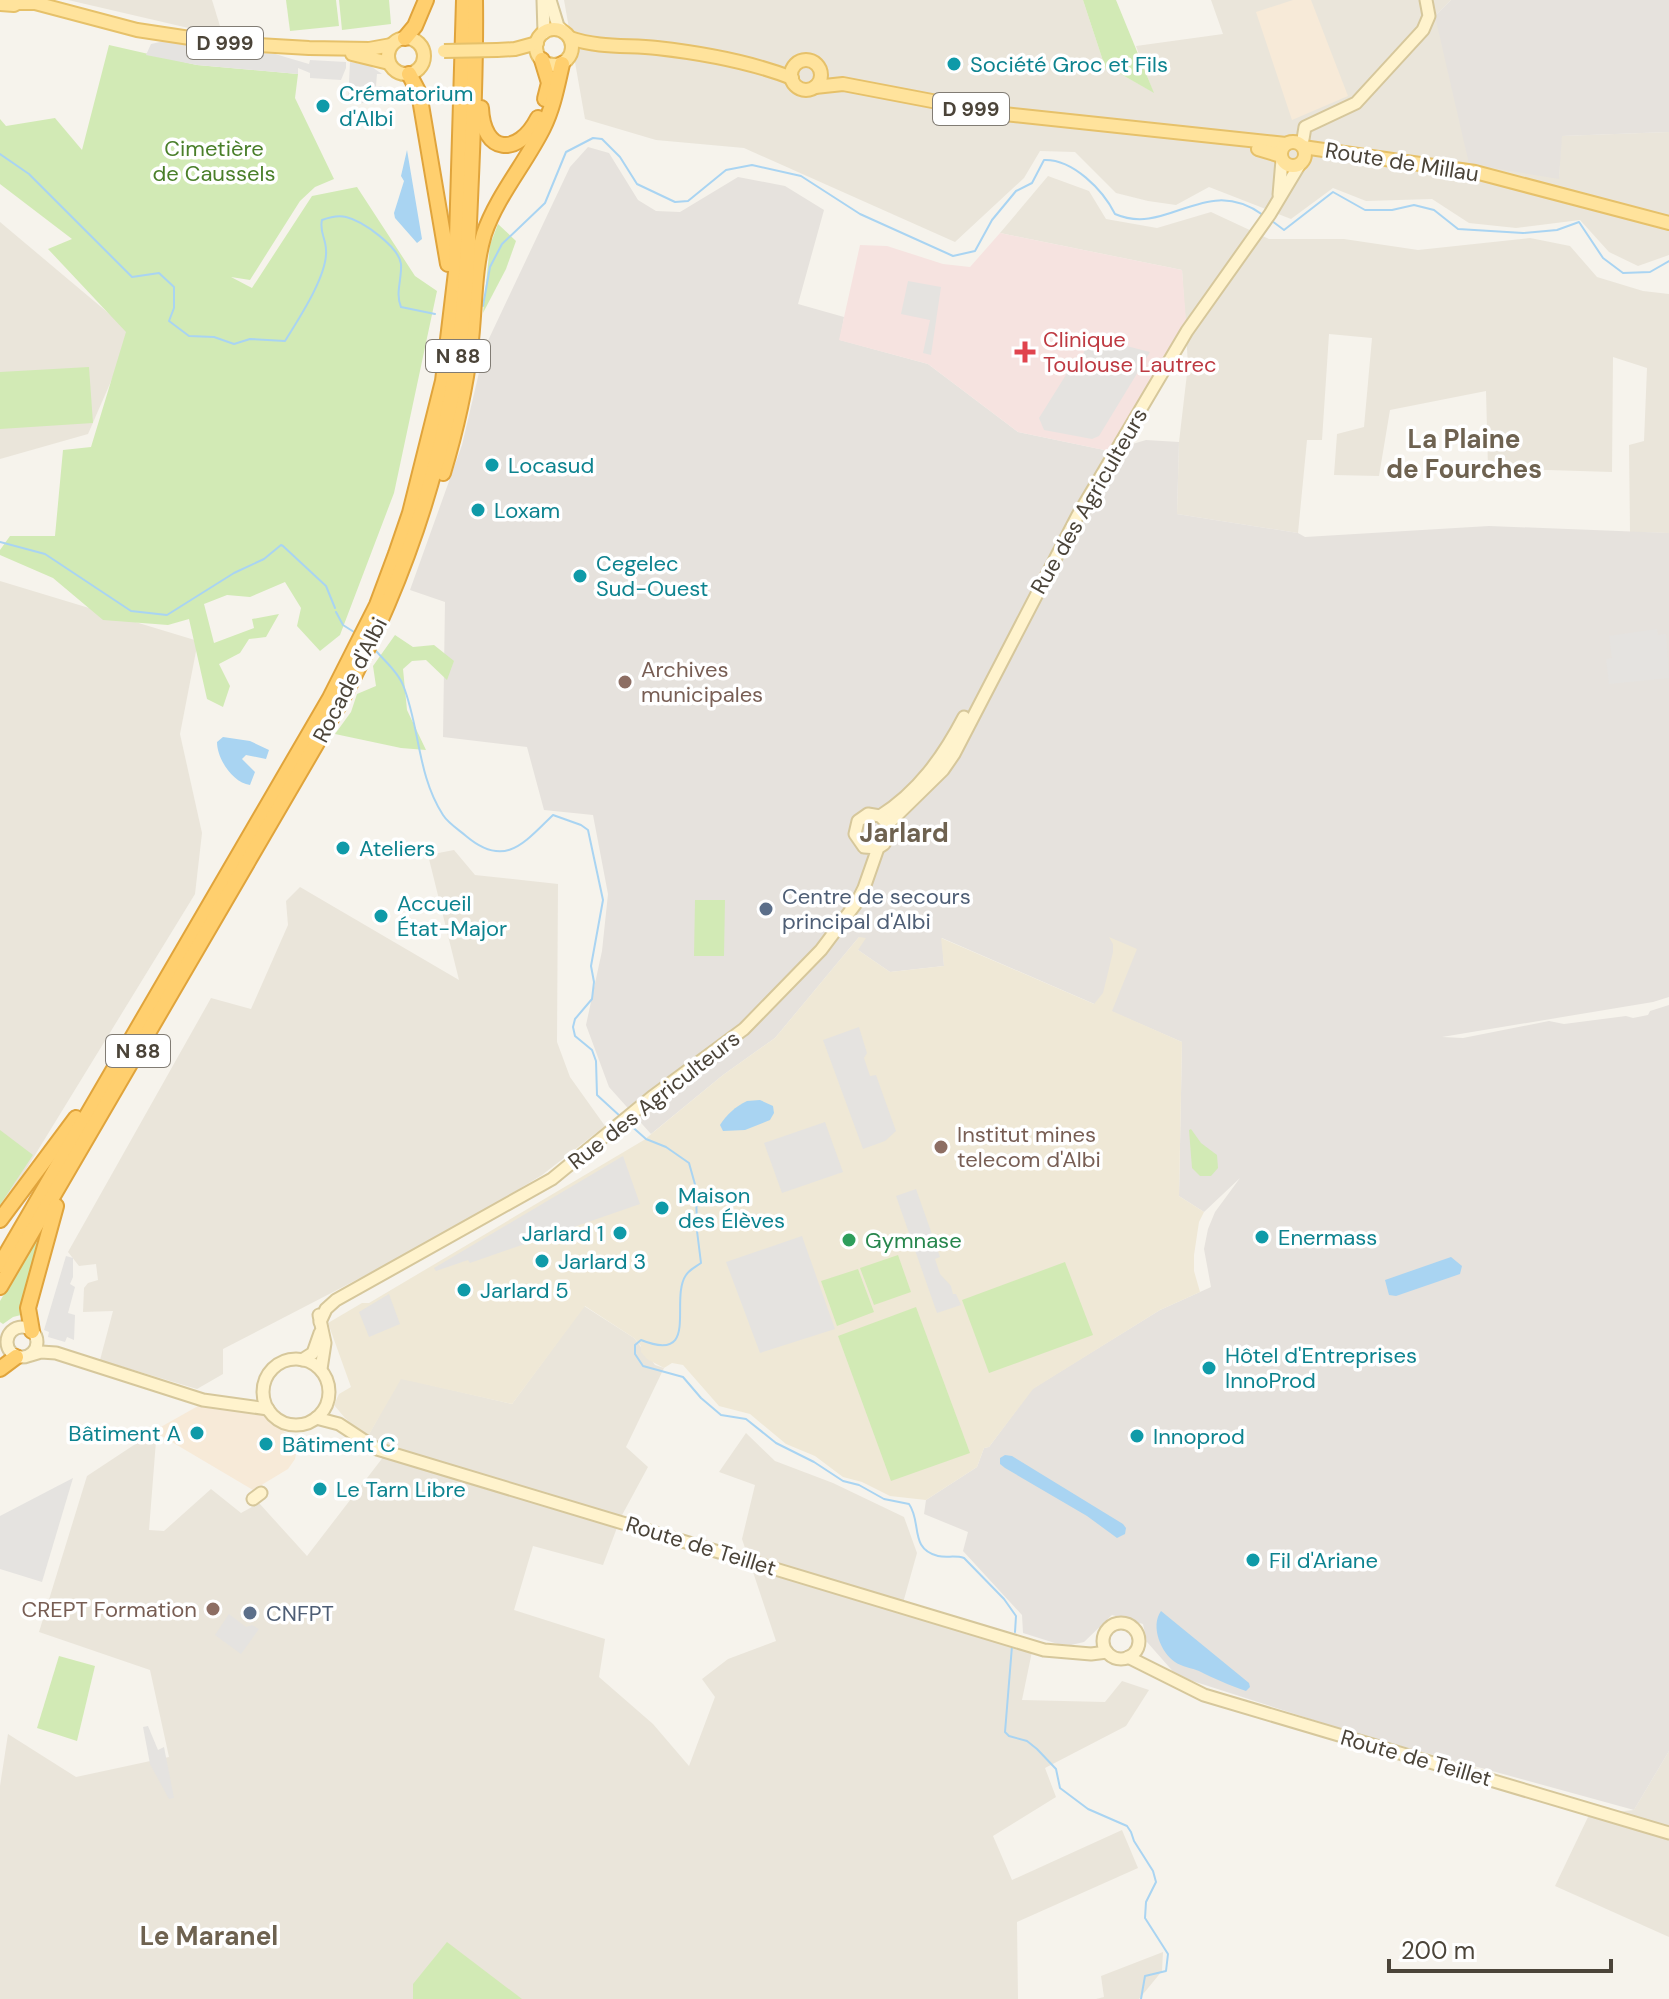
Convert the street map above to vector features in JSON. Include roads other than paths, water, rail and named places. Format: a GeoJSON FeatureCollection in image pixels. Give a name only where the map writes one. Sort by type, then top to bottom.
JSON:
{"type":"FeatureCollection","features":[{"type":"Feature","properties":{"kind":"highway"},"geometry":{"type":"LineString","coordinates":[[398,41],[415,26],[426,0]]}},
{"type":"Feature","properties":{"kind":"highway","name":"Rocade d'Albi"},"geometry":{"type":"LineString","coordinates":[[0,1287],[314,739],[377,605],[396,554],[410,513],[443,381],[451,324],[458,214],[464,0]]}},
{"type":"Feature","properties":{"kind":"highway","name":"Rocade d'Albi"},"geometry":{"type":"LineString","coordinates":[[0,1265],[374,639],[401,574],[424,508],[445,428],[456,367],[467,270],[475,0]]}},
{"type":"Feature","properties":{"kind":"highway"},"geometry":{"type":"LineString","coordinates":[[475,61],[480,73],[485,133],[490,140],[509,145],[519,143],[527,136],[540,113],[549,83],[541,59]]}},
{"type":"Feature","properties":{"kind":"highway"},"geometry":{"type":"LineString","coordinates":[[374,639],[407,576],[428,522],[450,449],[469,361],[483,237],[544,126],[566,59]]}},
{"type":"Feature","properties":{"kind":"highway"},"geometry":{"type":"LineString","coordinates":[[409,74],[419,93],[446,242],[451,324]]}},
{"type":"Feature","properties":{"kind":"highway"},"geometry":{"type":"LineString","coordinates":[[0,1220],[99,1084],[111,1075]]}},
{"type":"Feature","properties":{"kind":"highway"},"geometry":{"type":"LineString","coordinates":[[34,1335],[28,1308],[50,1221],[65,1187],[64,1179]]}},
{"type":"Feature","properties":{"kind":"highway"},"geometry":{"type":"LineString","coordinates":[[0,1369],[24,1356]]}},
{"type":"Feature","properties":{"kind":"main road","name":"D 999"},"geometry":{"type":"LineString","coordinates":[[48,0],[150,31]]}},
{"type":"Feature","properties":{"kind":"main road"},"geometry":{"type":"LineString","coordinates":[[541,59],[543,0]]}},
{"type":"Feature","properties":{"kind":"main road"},"geometry":{"type":"LineString","coordinates":[[550,0],[558,26],[567,36],[566,59]]}},
{"type":"Feature","properties":{"kind":"main road"},"geometry":{"type":"LineString","coordinates":[[1278,202],[1303,122],[1371,86],[1425,28],[1429,16],[1426,0]]}},
{"type":"Feature","properties":{"kind":"main road","name":"D 999"},"geometry":{"type":"LineString","coordinates":[[22,1],[150,31],[223,43],[369,49],[398,41]]}},
{"type":"Feature","properties":{"kind":"main road"},"geometry":{"type":"LineString","coordinates":[[0,4],[7,6],[22,1]]}},
{"type":"Feature","properties":{"kind":"main road"},"geometry":{"type":"LineString","coordinates":[[442,51],[409,74],[397,72],[389,63],[388,54],[398,41],[415,40],[422,46],[442,51],[515,49],[557,30],[603,47],[661,49],[741,64],[792,78],[801,89],[815,87],[821,78],[819,68],[811,61],[778,67],[741,64]]}},
{"type":"Feature","properties":{"kind":"main road"},"geometry":{"type":"LineString","coordinates":[[422,46],[424,61]]}},
{"type":"Feature","properties":{"kind":"main road"},"geometry":{"type":"LineString","coordinates":[[515,49],[549,65],[603,47]]}},
{"type":"Feature","properties":{"kind":"main road","name":"D 999"},"geometry":{"type":"LineString","coordinates":[[309,48],[360,55],[389,63]]}},
{"type":"Feature","properties":{"kind":"main road"},"geometry":{"type":"LineString","coordinates":[[792,78],[796,64]]}},
{"type":"Feature","properties":{"kind":"main road","name":"Route de Millau"},"geometry":{"type":"LineString","coordinates":[[819,68],[843,84],[995,113],[1501,179],[1669,223]]}},
{"type":"Feature","properties":{"kind":"main road","name":"Route de Millau"},"geometry":{"type":"LineString","coordinates":[[815,87],[843,84]]}},
{"type":"Feature","properties":{"kind":"main road"},"geometry":{"type":"LineString","coordinates":[[1278,202],[1293,152]]}},
{"type":"Feature","properties":{"kind":"main road","name":"Rue des Agriculteurs"},"geometry":{"type":"LineString","coordinates":[[884,820],[943,770],[954,754],[1070,529],[1187,331],[1278,202]]}},
{"type":"Feature","properties":{"kind":"main road","name":"Rue des Agriculteurs"},"geometry":{"type":"LineString","coordinates":[[871,866],[865,847],[858,842],[855,826],[868,814],[884,820]]}},
{"type":"Feature","properties":{"kind":"main road","name":"Rue des Agriculteurs"},"geometry":{"type":"LineString","coordinates":[[302,1360],[309,1358],[315,1350],[321,1325],[319,1311],[327,1300],[383,1274],[552,1179],[744,1029],[821,950],[857,902],[878,848],[888,839],[884,820]]}},
{"type":"Feature","properties":{"kind":"main road"},"geometry":{"type":"LineString","coordinates":[[865,847],[878,848]]}},
{"type":"Feature","properties":{"kind":"main road"},"geometry":{"type":"LineString","coordinates":[[56,1353],[22,1327],[6,1331],[3,1342],[9,1352],[24,1356],[56,1353],[203,1400],[268,1409],[282,1421],[300,1424],[316,1418],[327,1404],[330,1394],[321,1369],[325,1343],[321,1325]]}},
{"type":"Feature","properties":{"kind":"main road"},"geometry":{"type":"LineString","coordinates":[[24,1356],[36,1346],[34,1335]]}},
{"type":"Feature","properties":{"kind":"main road"},"geometry":{"type":"LineString","coordinates":[[234,1404],[253,1400],[263,1388],[271,1370],[288,1360],[302,1360],[321,1369]]}},
{"type":"Feature","properties":{"kind":"main road"},"geometry":{"type":"LineString","coordinates":[[263,1388],[268,1409]]}},
{"type":"Feature","properties":{"kind":"main road","name":"Route de Teillet"},"geometry":{"type":"LineString","coordinates":[[327,1404],[339,1424]]}},
{"type":"Feature","properties":{"kind":"main road","name":"Route de Teillet"},"geometry":{"type":"LineString","coordinates":[[316,1418],[339,1424],[377,1449],[1044,1650],[1107,1652]]}},
{"type":"Feature","properties":{"kind":"main road"},"geometry":{"type":"LineString","coordinates":[[1068,1652],[1090,1645],[1104,1636],[1112,1625],[1128,1624],[1136,1631],[1139,1645],[1128,1657],[1115,1657],[1107,1652],[1104,1636]]}},
{"type":"Feature","properties":{"kind":"main road","name":"Route de Teillet"},"geometry":{"type":"LineString","coordinates":[[1139,1645],[1146,1658],[1165,1677]]}},
{"type":"Feature","properties":{"kind":"main road","name":"Route de Teillet"},"geometry":{"type":"LineString","coordinates":[[1128,1657],[1215,1699],[1669,1833]]}},
{"type":"Feature","properties":{"kind":"water"},"geometry":{"type":"Polygon","coordinates":[[[407,150],[422,239],[417,243],[394,213],[404,181],[401,176],[407,150]]]}},
{"type":"Feature","properties":{"kind":"water"},"geometry":{"type":"Polygon","coordinates":[[[223,737],[250,741],[269,750],[266,759],[246,755],[242,759],[255,772],[250,785],[238,780],[223,763],[217,742],[223,737]]]}},
{"type":"Feature","properties":{"kind":"water"},"geometry":{"type":"Polygon","coordinates":[[[760,1100],[773,1106],[774,1113],[770,1120],[745,1130],[723,1131],[720,1125],[725,1117],[747,1101],[760,1100]]]}},
{"type":"Feature","properties":{"kind":"water"},"geometry":{"type":"Polygon","coordinates":[[[1451,1257],[1462,1266],[1460,1274],[1396,1296],[1389,1295],[1385,1280],[1451,1257]]]}},
{"type":"Feature","properties":{"kind":"water"},"geometry":{"type":"Polygon","coordinates":[[[1012,1456],[1123,1524],[1125,1534],[1117,1538],[1087,1516],[1005,1468],[1000,1464],[1000,1458],[1012,1456]]]}},
{"type":"Feature","properties":{"kind":"water"},"geometry":{"type":"Polygon","coordinates":[[[1161,1611],[1250,1687],[1246,1691],[1240,1689],[1170,1658],[1157,1631],[1161,1611]]]}},
{"type":"Feature","properties":{"kind":"waterway"},"geometry":{"type":"LineString","coordinates":[[483,306],[490,267],[502,244],[545,203],[566,152],[593,138],[602,139],[620,157],[637,184],[675,202],[688,201],[726,170],[752,165],[801,176],[860,214],[953,256],[975,251],[992,220],[1016,191],[1032,183],[1044,160],[1076,170],[1103,195],[1115,214],[1134,219],[1152,218],[1205,202],[1223,200],[1242,204],[1263,215]]}},
{"type":"Feature","properties":{"kind":"waterway"},"geometry":{"type":"LineString","coordinates":[[0,154],[29,174],[132,277],[159,273],[174,287],[174,308],[169,321],[189,336],[214,337],[234,344],[250,339],[285,341],[322,272],[326,250],[322,220],[337,216],[361,224],[379,236],[399,257],[401,307],[435,314]]}},
{"type":"Feature","properties":{"kind":"waterway"},"geometry":{"type":"LineString","coordinates":[[1272,221],[1284,230],[1333,192],[1365,210],[1392,210],[1414,205],[1434,210],[1458,229],[1523,233],[1557,230],[1579,222],[1603,258],[1623,273],[1650,272],[1669,261]]}},
{"type":"Feature","properties":{"kind":"waterway"},"geometry":{"type":"LineString","coordinates":[[0,542],[45,554],[131,611],[167,615],[234,573],[264,559],[281,545],[326,586],[335,608]]}},
{"type":"Feature","properties":{"kind":"waterway"},"geometry":{"type":"LineString","coordinates":[[336,612],[343,625],[354,632]]}},
{"type":"Feature","properties":{"kind":"waterway"},"geometry":{"type":"LineString","coordinates":[[376,651],[395,671],[403,685],[428,784],[448,821],[480,846],[492,851],[503,851],[523,843],[553,815],[588,830],[603,900],[591,966],[594,982],[592,999],[575,1019],[573,1027],[575,1036],[592,1050],[596,1061],[597,1095],[621,1117]]}},
{"type":"Feature","properties":{"kind":"waterway"},"geometry":{"type":"LineString","coordinates":[[629,1124],[646,1139],[666,1147],[689,1163],[696,1188],[701,1263],[687,1273],[682,1286],[677,1337],[671,1343],[659,1345],[641,1340],[635,1345],[635,1354],[643,1366],[683,1377],[721,1415],[746,1419],[776,1443],[843,1481],[859,1485],[884,1499],[909,1504],[923,1547],[938,1556],[964,1558],[1004,1599],[1016,1616],[1015,1632]]}},
{"type":"Feature","properties":{"kind":"waterway"},"geometry":{"type":"LineString","coordinates":[[1012,1646],[1005,1732],[1037,1749],[1056,1769],[1060,1788],[1088,1809],[1127,1826],[1153,1871],[1156,1882],[1146,1902],[1145,1918],[1168,1954],[1166,1971],[1145,1976],[1141,1999]]}},
{"type":"Feature","properties":{"kind":"place","name":"Société Groc et Fils"},"geometry":{"type":"Point","coordinates":[954,64]}},
{"type":"Feature","properties":{"kind":"place","name":"Crématorium d'Albi"},"geometry":{"type":"Point","coordinates":[323,106]}},
{"type":"Feature","properties":{"kind":"place","name":"Clinique Toulouse Lautrec"},"geometry":{"type":"Point","coordinates":[1025,352]}},
{"type":"Feature","properties":{"kind":"place","name":"Locasud"},"geometry":{"type":"Point","coordinates":[492,465]}},
{"type":"Feature","properties":{"kind":"place","name":"Loxam"},"geometry":{"type":"Point","coordinates":[478,510]}},
{"type":"Feature","properties":{"kind":"place","name":"Cegelec Sud-Ouest"},"geometry":{"type":"Point","coordinates":[580,576]}},
{"type":"Feature","properties":{"kind":"place","name":"Archives municipales"},"geometry":{"type":"Point","coordinates":[625,682]}},
{"type":"Feature","properties":{"kind":"place","name":"Ateliers"},"geometry":{"type":"Point","coordinates":[343,848]}},
{"type":"Feature","properties":{"kind":"place","name":"Centre de secours principal d'Albi"},"geometry":{"type":"Point","coordinates":[766,909]}},
{"type":"Feature","properties":{"kind":"place","name":"Accueil État-Major"},"geometry":{"type":"Point","coordinates":[381,916]}},
{"type":"Feature","properties":{"kind":"place","name":"Institut mines telecom d'Albi"},"geometry":{"type":"Point","coordinates":[941,1147]}},
{"type":"Feature","properties":{"kind":"place","name":"Maison des Élèves"},"geometry":{"type":"Point","coordinates":[662,1208]}},
{"type":"Feature","properties":{"kind":"place","name":"Jarlard 1"},"geometry":{"type":"Point","coordinates":[620,1233]}},
{"type":"Feature","properties":{"kind":"place","name":"Enermass"},"geometry":{"type":"Point","coordinates":[1262,1237]}},
{"type":"Feature","properties":{"kind":"place","name":"Gymnase"},"geometry":{"type":"Point","coordinates":[849,1240]}},
{"type":"Feature","properties":{"kind":"place","name":"Jarlard 3"},"geometry":{"type":"Point","coordinates":[542,1261]}},
{"type":"Feature","properties":{"kind":"place","name":"Jarlard 5"},"geometry":{"type":"Point","coordinates":[464,1290]}},
{"type":"Feature","properties":{"kind":"place","name":"Hôtel d'Entreprises InnoProd"},"geometry":{"type":"Point","coordinates":[1209,1368]}},
{"type":"Feature","properties":{"kind":"place","name":"Bâtiment A"},"geometry":{"type":"Point","coordinates":[197,1433]}},
{"type":"Feature","properties":{"kind":"place","name":"Innoprod"},"geometry":{"type":"Point","coordinates":[1137,1436]}},
{"type":"Feature","properties":{"kind":"place","name":"Bâtiment C"},"geometry":{"type":"Point","coordinates":[266,1444]}},
{"type":"Feature","properties":{"kind":"place","name":"Le Tarn Libre"},"geometry":{"type":"Point","coordinates":[320,1489]}},
{"type":"Feature","properties":{"kind":"place","name":"Fil d'Ariane"},"geometry":{"type":"Point","coordinates":[1253,1560]}},
{"type":"Feature","properties":{"kind":"place","name":"CREPT Formation"},"geometry":{"type":"Point","coordinates":[213,1609]}},
{"type":"Feature","properties":{"kind":"place","name":"CNFPT"},"geometry":{"type":"Point","coordinates":[250,1613]}},
{"type":"Feature","properties":{"kind":"district","name":"La Plaine de Fourches"},"geometry":{"type":"Point","coordinates":[1464,454]}},
{"type":"Feature","properties":{"kind":"district","name":"Jarlard"},"geometry":{"type":"Point","coordinates":[904,833]}},
{"type":"Feature","properties":{"kind":"district","name":"Le Maranel"},"geometry":{"type":"Point","coordinates":[209,1936]}},
{"type":"Feature","properties":{"kind":"park label","name":"Cimetière de Caussels"},"geometry":{"type":"Point","coordinates":[214,160]}}]}
